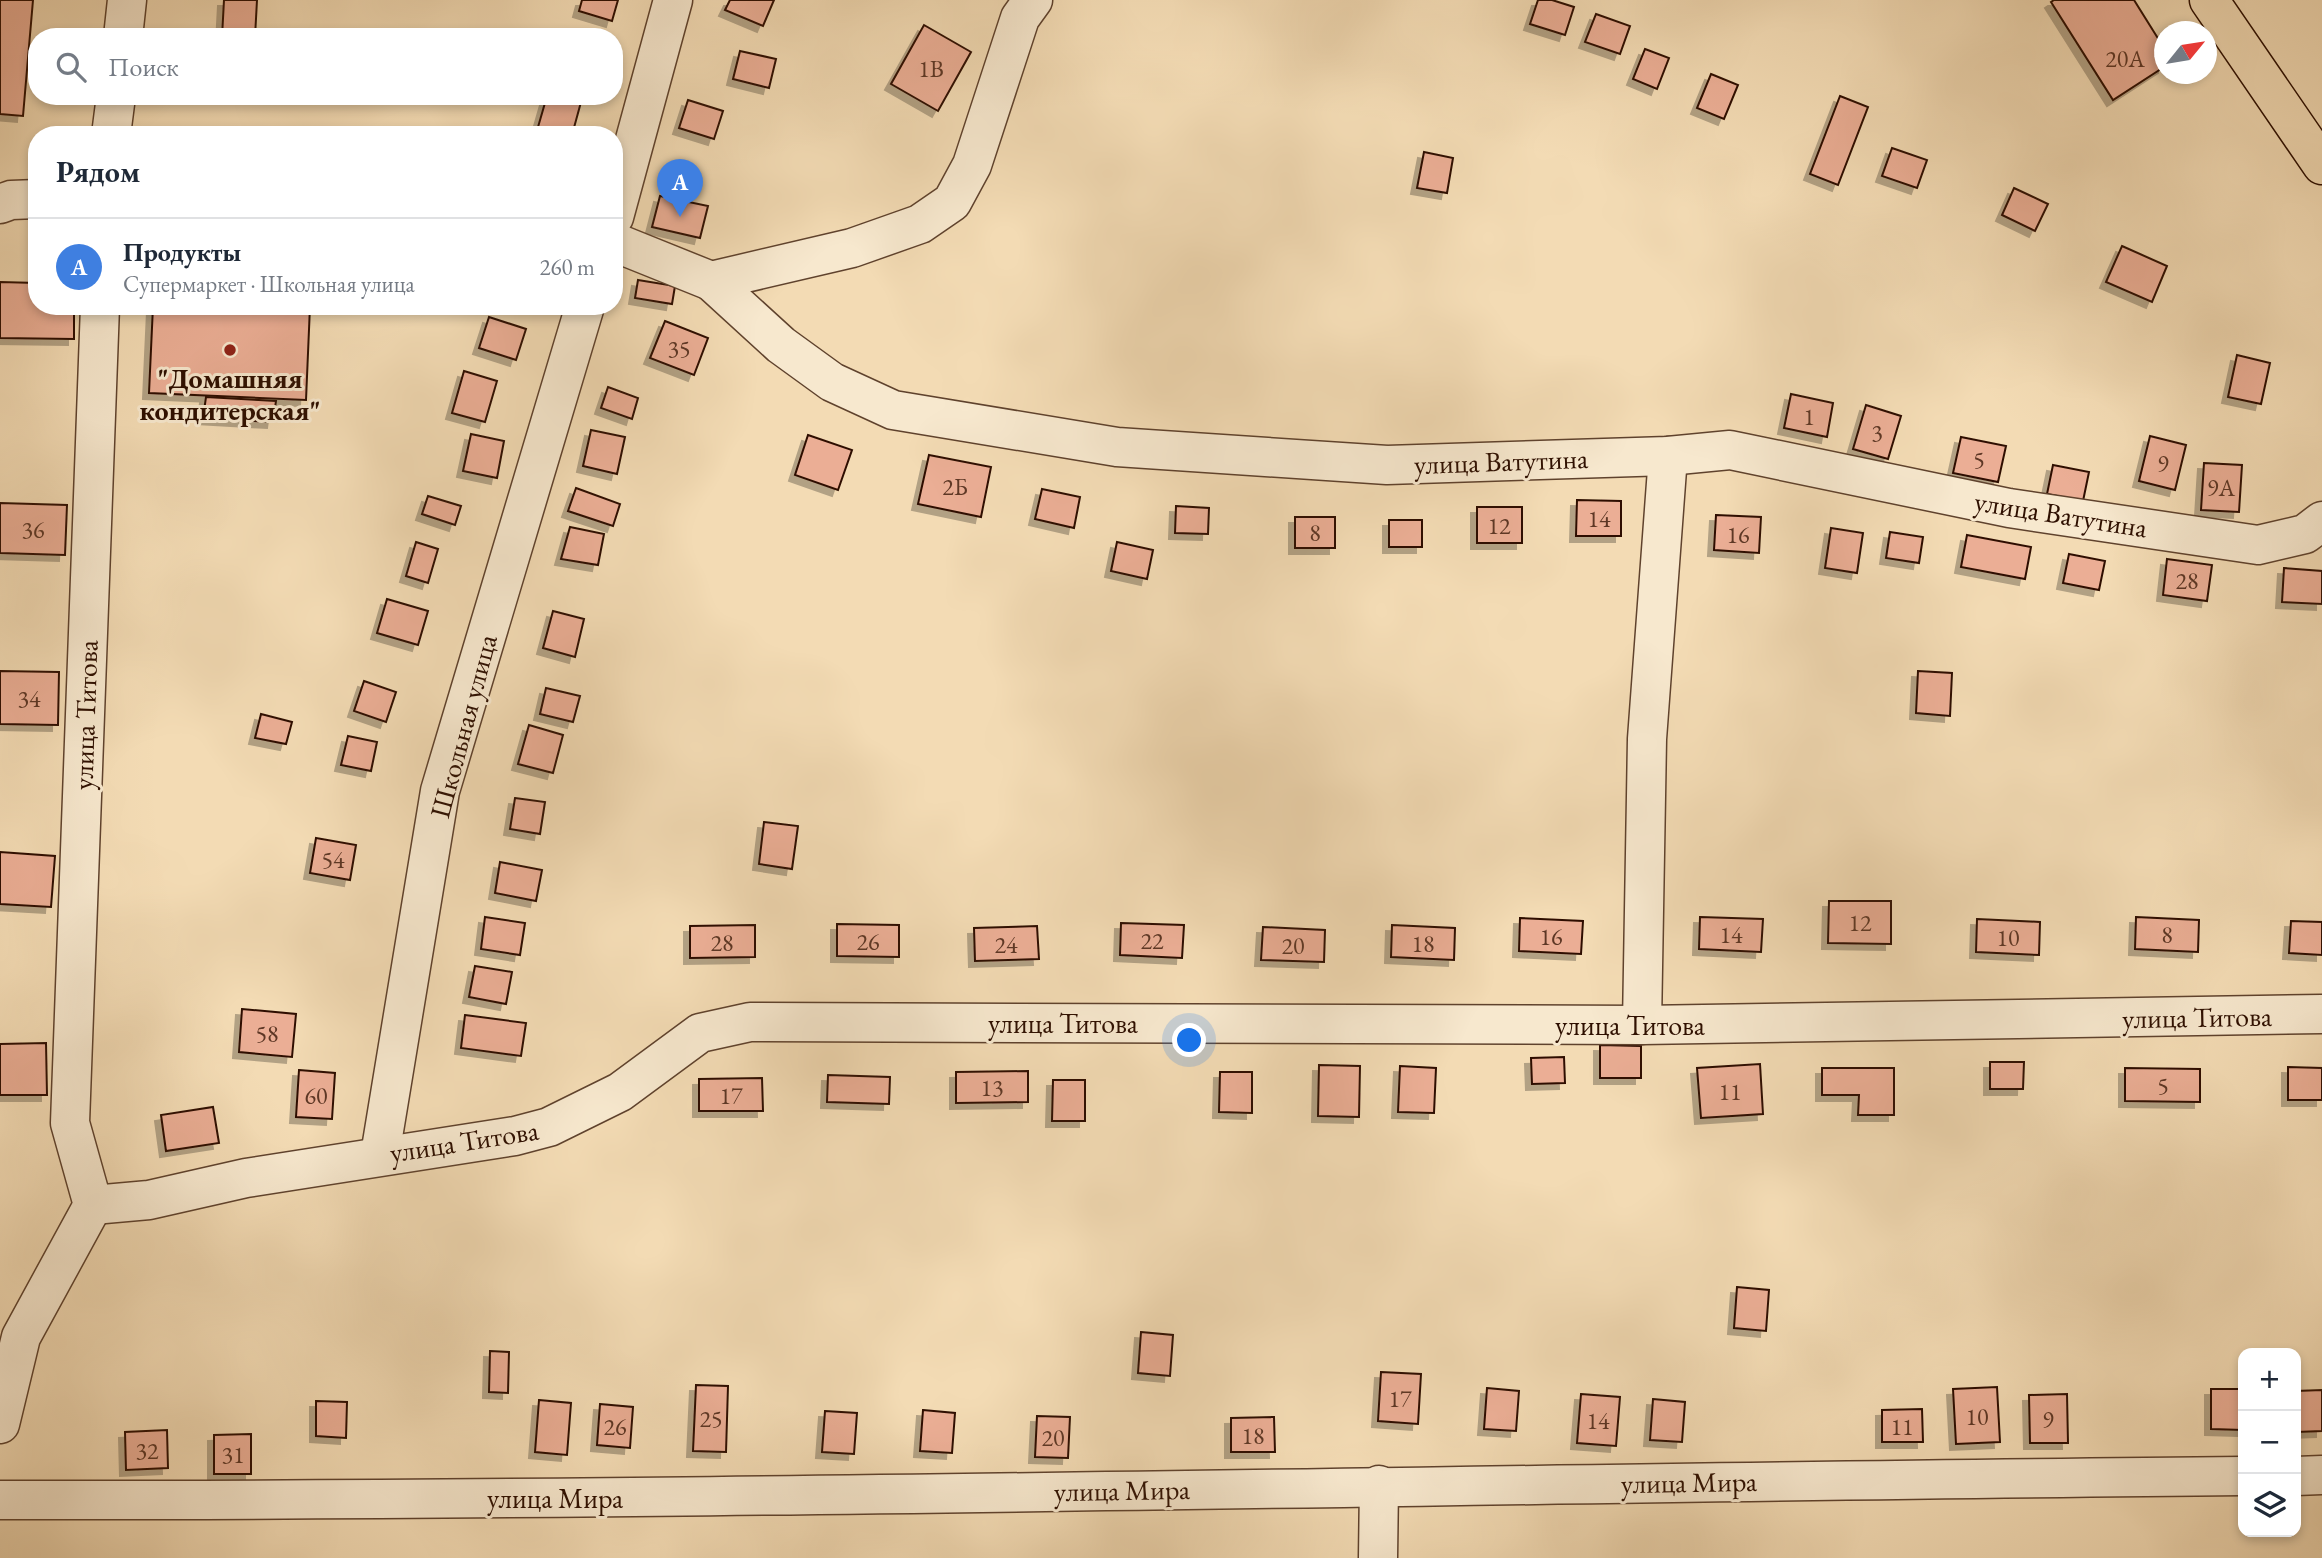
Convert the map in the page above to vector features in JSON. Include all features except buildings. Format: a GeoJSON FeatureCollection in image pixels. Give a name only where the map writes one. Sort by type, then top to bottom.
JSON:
{"type":"FeatureCollection","features":[{"type":"Feature","properties":{"kind":"main road"},"geometry":{"type":"LineString","coordinates":[[2208,0],[2322,165]]}},
{"type":"Feature","properties":{"kind":"street"},"geometry":{"type":"LineString","coordinates":[[124,28],[127,0]]}},
{"type":"Feature","properties":{"kind":"street"},"geometry":{"type":"LineString","coordinates":[[623,184],[673,0]]}},
{"type":"Feature","properties":{"kind":"street"},"geometry":{"type":"LineString","coordinates":[[623,246],[711,281],[852,248],[920,224],[952,202],[972,165],[1020,18],[1033,0]]}},
{"type":"Feature","properties":{"kind":"street"},"geometry":{"type":"LineString","coordinates":[[112,126],[115,105]]}},
{"type":"Feature","properties":{"kind":"street"},"geometry":{"type":"LineString","coordinates":[[0,204],[11,200],[28,199]]}},
{"type":"Feature","properties":{"kind":"street","name":"улица Ватутина"},"geometry":{"type":"LineString","coordinates":[[711,281],[781,345],[832,382],[893,410],[1117,447],[1387,465],[1668,456],[1730,450],[2009,508],[2258,545],[2305,534],[2322,521]]}},
{"type":"Feature","properties":{"kind":"street","name":"улица Титова"},"geometry":{"type":"LineString","coordinates":[[100,315],[70,1124],[93,1205],[149,1200],[246,1178],[515,1136],[549,1128],[620,1092],[699,1033],[750,1022],[1643,1026],[2322,1014]]}},
{"type":"Feature","properties":{"kind":"street","name":"Школьная улица"},"geometry":{"type":"LineString","coordinates":[[380,1155],[440,791],[582,315]]}},
{"type":"Feature","properties":{"kind":"street"},"geometry":{"type":"LineString","coordinates":[[1643,1026],[1647,739],[1668,456]]}},
{"type":"Feature","properties":{"kind":"street"},"geometry":{"type":"LineString","coordinates":[[0,1424],[11,1335],[93,1205]]}},
{"type":"Feature","properties":{"kind":"street"},"geometry":{"type":"LineString","coordinates":[[2301,1476],[2322,1475]]}},
{"type":"Feature","properties":{"kind":"street","name":"улица Мира"},"geometry":{"type":"LineString","coordinates":[[0,1500],[736,1497],[1379,1485],[2238,1476]]}},
{"type":"Feature","properties":{"kind":"street"},"geometry":{"type":"LineString","coordinates":[[1378,1558],[1379,1485]]}},
{"type":"Feature","properties":{"kind":"place","name":"Продукты"},"geometry":{"type":"Point","coordinates":[680,217]}},
{"type":"Feature","properties":{"kind":"place","name":"\"Домашняя кондитерская\""},"geometry":{"type":"Point","coordinates":[230,350]}}]}
